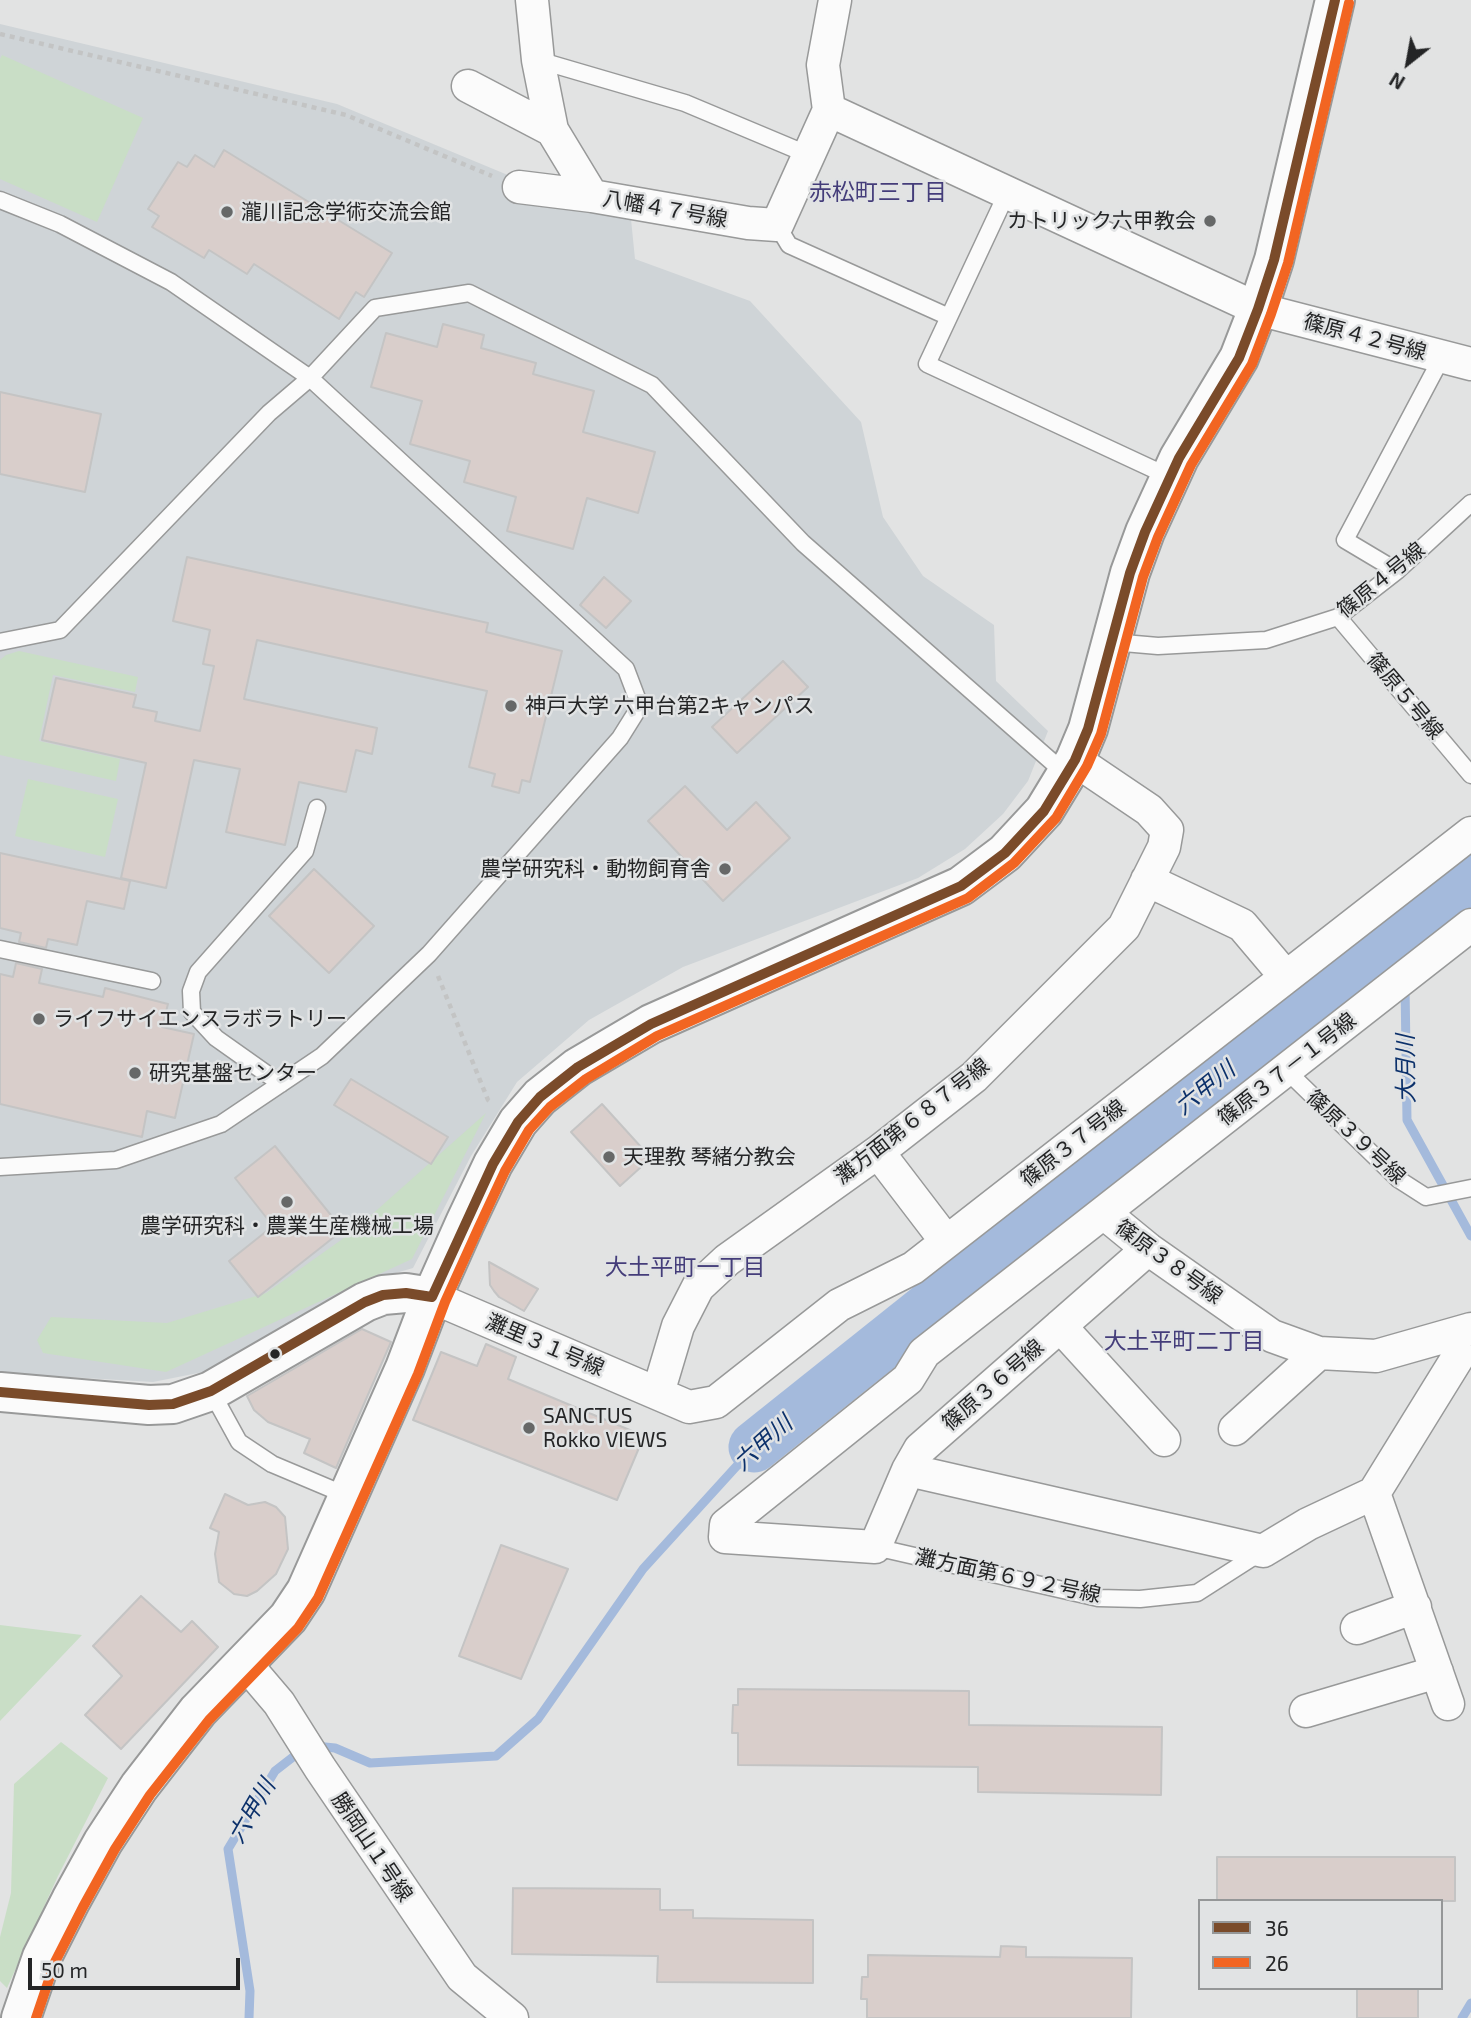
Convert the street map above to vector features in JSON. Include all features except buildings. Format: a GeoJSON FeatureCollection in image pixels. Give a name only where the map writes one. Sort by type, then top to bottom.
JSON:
{"type":"FeatureCollection","features":[{"type":"Feature","properties":{"kind":"main road"},"geometry":{"type":"LineString","coordinates":[[21,2018],[43,1957],[71,1900],[103,1842],[139,1787],[198,1711],[288,1618],[306,1591],[405,1368],[432,1297],[493,1164],[518,1122],[540,1097],[578,1067],[651,1024],[961,886],[986,869],[1023,836],[1044,811],[1071,768],[1088,729],[1130,573],[1145,532],[1170,477],[1239,358],[1258,309],[1274,260],[1335,0]]}},
{"type":"Feature","properties":{"kind":"main road"},"geometry":{"type":"LineString","coordinates":[[0,1392],[149,1405],[173,1404],[211,1391],[365,1302],[383,1295],[406,1293],[432,1297]]}},
{"type":"Feature","properties":{"kind":"main road"},"geometry":{"type":"LineString","coordinates":[[0,2014],[6,2018]]}},
{"type":"Feature","properties":{"kind":"street","name":"八幡４７号線"},"geometry":{"type":"LineString","coordinates":[[533,0],[538,60],[552,130],[592,196],[748,223],[777,225]]}},
{"type":"Feature","properties":{"kind":"street"},"geometry":{"type":"LineString","coordinates":[[777,225],[829,110],[822,65],[835,0]]}},
{"type":"Feature","properties":{"kind":"street"},"geometry":{"type":"LineString","coordinates":[[468,86],[552,130]]}},
{"type":"Feature","properties":{"kind":"street","name":"篠原４２号線"},"geometry":{"type":"LineString","coordinates":[[829,110],[1258,309],[1457,360]]}},
{"type":"Feature","properties":{"kind":"street"},"geometry":{"type":"LineString","coordinates":[[519,187],[592,196]]}},
{"type":"Feature","properties":{"kind":"street","name":"灘方面第６８７号線"},"geometry":{"type":"LineString","coordinates":[[658,1393],[678,1326],[698,1287],[727,1260],[878,1152],[974,1077],[1124,927],[1164,847],[1167,830],[1149,810],[1071,768]]}},
{"type":"Feature","properties":{"kind":"street","name":"篠原３７号線"},"geometry":{"type":"LineString","coordinates":[[658,1393],[689,1407],[716,1402],[839,1306],[913,1268],[1471,833]]}},
{"type":"Feature","properties":{"kind":"street"},"geometry":{"type":"LineString","coordinates":[[1147,880],[1242,925],[1286,977]]}},
{"type":"Feature","properties":{"kind":"street","name":"篠原３７－１号線"},"geometry":{"type":"LineString","coordinates":[[725,1537],[726,1525],[908,1379],[924,1353],[1471,925]]}},
{"type":"Feature","properties":{"kind":"street"},"geometry":{"type":"LineString","coordinates":[[878,1152],[946,1241]]}},
{"type":"Feature","properties":{"kind":"street","name":"篠原３８号線"},"geometry":{"type":"LineString","coordinates":[[1104,1213],[1148,1249],[1272,1336],[1319,1353],[1376,1356],[1471,1329]]}},
{"type":"Feature","properties":{"kind":"street","name":"篠原３６号線"},"geometry":{"type":"LineString","coordinates":[[875,1547],[908,1470],[920,1449],[1148,1249]]}},
{"type":"Feature","properties":{"kind":"street","name":"灘里３１号線"},"geometry":{"type":"LineString","coordinates":[[432,1297],[658,1393]]}},
{"type":"Feature","properties":{"kind":"street"},"geometry":{"type":"LineString","coordinates":[[1060,1326],[1164,1440]]}},
{"type":"Feature","properties":{"kind":"street"},"geometry":{"type":"LineString","coordinates":[[1448,1704],[1374,1493],[1471,1336]]}},
{"type":"Feature","properties":{"kind":"street"},"geometry":{"type":"LineString","coordinates":[[1235,1429],[1319,1353]]}},
{"type":"Feature","properties":{"kind":"street"},"geometry":{"type":"LineString","coordinates":[[908,1470],[1264,1551]]}},
{"type":"Feature","properties":{"kind":"street","name":"灘方面第６９２号線"},"geometry":{"type":"LineString","coordinates":[[1264,1551],[1308,1524],[1374,1493]]}},
{"type":"Feature","properties":{"kind":"street","name":"灘方面第６９２号線"},"geometry":{"type":"LineString","coordinates":[[725,1537],[875,1547]]}},
{"type":"Feature","properties":{"kind":"street"},"geometry":{"type":"LineString","coordinates":[[1357,1628],[1415,1607]]}},
{"type":"Feature","properties":{"kind":"street","name":"勝岡山１号線"},"geometry":{"type":"LineString","coordinates":[[245,1663],[279,1703],[462,1977],[512,2018]]}},
{"type":"Feature","properties":{"kind":"street"},"geometry":{"type":"LineString","coordinates":[[1306,1711],[1437,1672]]}},
{"type":"Feature","properties":{"kind":"lane"},"geometry":{"type":"LineString","coordinates":[[538,60],[685,103],[809,155]]}},
{"type":"Feature","properties":{"kind":"lane"},"geometry":{"type":"LineString","coordinates":[[1007,194],[927,363],[1170,477]]}},
{"type":"Feature","properties":{"kind":"lane"},"geometry":{"type":"LineString","coordinates":[[0,200],[60,224],[171,282],[310,378],[626,669],[640,706],[620,737],[429,954],[322,1056],[221,1124],[116,1160],[0,1167]]}},
{"type":"Feature","properties":{"kind":"lane"},"geometry":{"type":"LineString","coordinates":[[777,225],[789,245],[949,317]]}},
{"type":"Feature","properties":{"kind":"lane"},"geometry":{"type":"LineString","coordinates":[[0,642],[60,630],[269,412],[310,378],[375,308],[469,293],[652,385],[803,543],[1071,768]]}},
{"type":"Feature","properties":{"kind":"lane"},"geometry":{"type":"LineString","coordinates":[[1397,571],[1345,540],[1457,360]]}},
{"type":"Feature","properties":{"kind":"lane","name":"篠原４号線"},"geometry":{"type":"LineString","coordinates":[[1112,642],[1158,646],[1266,640],[1338,617],[1397,571],[1469,508]]}},
{"type":"Feature","properties":{"kind":"lane","name":"篠原５号線"},"geometry":{"type":"LineString","coordinates":[[1338,617],[1471,775]]}},
{"type":"Feature","properties":{"kind":"lane"},"geometry":{"type":"LineString","coordinates":[[281,1084],[216,1038],[192,1012],[191,991],[198,972],[305,851],[317,808]]}},
{"type":"Feature","properties":{"kind":"lane"},"geometry":{"type":"LineString","coordinates":[[0,949],[152,981]]}},
{"type":"Feature","properties":{"kind":"lane","name":"篠原３９号線"},"geometry":{"type":"LineString","coordinates":[[1286,1070],[1398,1179],[1426,1197],[1469,1189]]}},
{"type":"Feature","properties":{"kind":"lane"},"geometry":{"type":"LineString","coordinates":[[211,1391],[239,1442],[272,1464],[348,1496]]}},
{"type":"Feature","properties":{"kind":"lane","name":"灘方面第６９２号線"},"geometry":{"type":"LineString","coordinates":[[875,1547],[1098,1598],[1140,1600],[1197,1593],[1264,1551]]}},
{"type":"Feature","properties":{"kind":"path"},"geometry":{"type":"LineString","coordinates":[[0,34],[346,115],[519,187]]}},
{"type":"Feature","properties":{"kind":"path"},"geometry":{"type":"LineString","coordinates":[[429,954],[488,1100],[518,1122]]}},
{"type":"Feature","properties":{"kind":"shaded area","name":"神戸大学 六甲台第2キャンパス"},"geometry":{"type":"Polygon","coordinates":[[[0,24],[337,104],[515,178],[630,209],[635,259],[750,301],[861,422],[883,517],[923,576],[994,625],[996,681],[1048,731],[1028,781],[1003,814],[965,849],[918,878],[683,967],[589,1020],[517,1082],[471,1156],[413,1268],[354,1285],[213,1370],[153,1382],[0,1373],[0,24]]]}},
{"type":"Feature","properties":{"kind":"green space"},"geometry":{"type":"Polygon","coordinates":[[[2,55],[143,118],[97,222],[0,179],[2,55]]]}},
{"type":"Feature","properties":{"kind":"green space"},"geometry":{"type":"Polygon","coordinates":[[[19,651],[138,677],[135,692],[53,675],[39,741],[120,759],[116,781],[0,755],[0,660],[19,651]]]}},
{"type":"Feature","properties":{"kind":"green space"},"geometry":{"type":"Polygon","coordinates":[[[28,779],[118,799],[105,857],[15,836],[28,779]]]}},
{"type":"Feature","properties":{"kind":"green space"},"geometry":{"type":"Polygon","coordinates":[[[486,1113],[412,1259],[166,1372],[43,1353],[37,1340],[51,1317],[167,1323],[266,1293],[351,1233],[486,1113]]]}},
{"type":"Feature","properties":{"kind":"green space"},"geometry":{"type":"Polygon","coordinates":[[[0,1625],[82,1635],[0,1721],[0,1625]]]}},
{"type":"Feature","properties":{"kind":"green space"},"geometry":{"type":"Polygon","coordinates":[[[61,1742],[108,1778],[58,1876],[7,1988],[0,1981],[0,1937],[11,1893],[14,1784],[61,1742]]]}},
{"type":"Feature","properties":{"kind":"waterway","name":"六甲川"},"geometry":{"type":"LineString","coordinates":[[754,1447],[1471,875]]}},
{"type":"Feature","properties":{"kind":"waterway","name":"大月川"},"geometry":{"type":"LineString","coordinates":[[1404,927],[1405,968]]}},
{"type":"Feature","properties":{"kind":"waterway","name":"大月川"},"geometry":{"type":"LineString","coordinates":[[1405,985],[1407,1120],[1471,1236]]}},
{"type":"Feature","properties":{"kind":"waterway","name":"六甲川"},"geometry":{"type":"LineString","coordinates":[[315,1746],[335,1748],[370,1763],[496,1756],[538,1719],[643,1569],[754,1447]]}},
{"type":"Feature","properties":{"kind":"waterway","name":"六甲川"},"geometry":{"type":"LineString","coordinates":[[249,2018],[250,1991],[228,1849],[275,1771],[302,1750]]}},
{"type":"Feature","properties":{"kind":"waterway","name":"大月川"},"geometry":{"type":"LineString","coordinates":[[1462,2018],[1471,2003]]}},
{"type":"Feature","properties":{"kind":"transit line","name":"36"},"geometry":{"type":"LineString","coordinates":[[432,1297],[493,1164],[518,1122],[540,1097],[578,1067],[651,1024],[961,886],[1005,853],[1044,811],[1075,760],[1088,729],[1130,573],[1145,532],[1179,458],[1239,358],[1258,309],[1274,260],[1335,0]]}},
{"type":"Feature","properties":{"kind":"transit line","name":"26"},"geometry":{"type":"LineString","coordinates":[[36,2018],[55,1962],[83,1907],[115,1849],[150,1795],[209,1720],[298,1628],[318,1598],[418,1374],[445,1302],[505,1171],[529,1130],[550,1107],[586,1079],[657,1036],[968,898],[1014,863],[1056,818],[1087,766],[1101,734],[1143,577],[1158,537],[1191,465],[1252,364],[1271,314],[1288,263],[1349,3]]}},
{"type":"Feature","properties":{"kind":"transit line","name":"36"},"geometry":{"type":"LineString","coordinates":[[0,1392],[149,1405],[173,1404],[211,1391],[365,1302],[383,1295],[406,1293],[432,1297]]}},
{"type":"Feature","properties":{"kind":"place","name":"瀧川記念学術交流会館"},"geometry":{"type":"Point","coordinates":[227,212]}},
{"type":"Feature","properties":{"kind":"place","name":"カトリック六甲教会"},"geometry":{"type":"Point","coordinates":[1210,221]}},
{"type":"Feature","properties":{"kind":"place","name":"神戸大学 六甲台第2キャンパス"},"geometry":{"type":"Point","coordinates":[511,706]}},
{"type":"Feature","properties":{"kind":"place","name":"農学研究科・動物飼育舎"},"geometry":{"type":"Point","coordinates":[725,869]}},
{"type":"Feature","properties":{"kind":"place","name":"ライフサイエンスラボラトリー"},"geometry":{"type":"Point","coordinates":[39,1019]}},
{"type":"Feature","properties":{"kind":"place","name":"研究基盤センター"},"geometry":{"type":"Point","coordinates":[135,1073]}},
{"type":"Feature","properties":{"kind":"place","name":"天理教 琴緒分教会"},"geometry":{"type":"Point","coordinates":[609,1157]}},
{"type":"Feature","properties":{"kind":"place","name":"農学研究科・農業生産機械工場"},"geometry":{"type":"Point","coordinates":[287,1202]}},
{"type":"Feature","properties":{"kind":"place","name":"SANCTUS Rokko VIEWS"},"geometry":{"type":"Point","coordinates":[529,1428]}},
{"type":"Feature","properties":{"kind":"district","name":"赤松町三丁目"},"geometry":{"type":"Point","coordinates":[878,192]}},
{"type":"Feature","properties":{"kind":"district","name":"大土平町一丁目"},"geometry":{"type":"Point","coordinates":[685,1267]}},
{"type":"Feature","properties":{"kind":"district","name":"大土平町二丁目"},"geometry":{"type":"Point","coordinates":[1184,1341]}}]}
